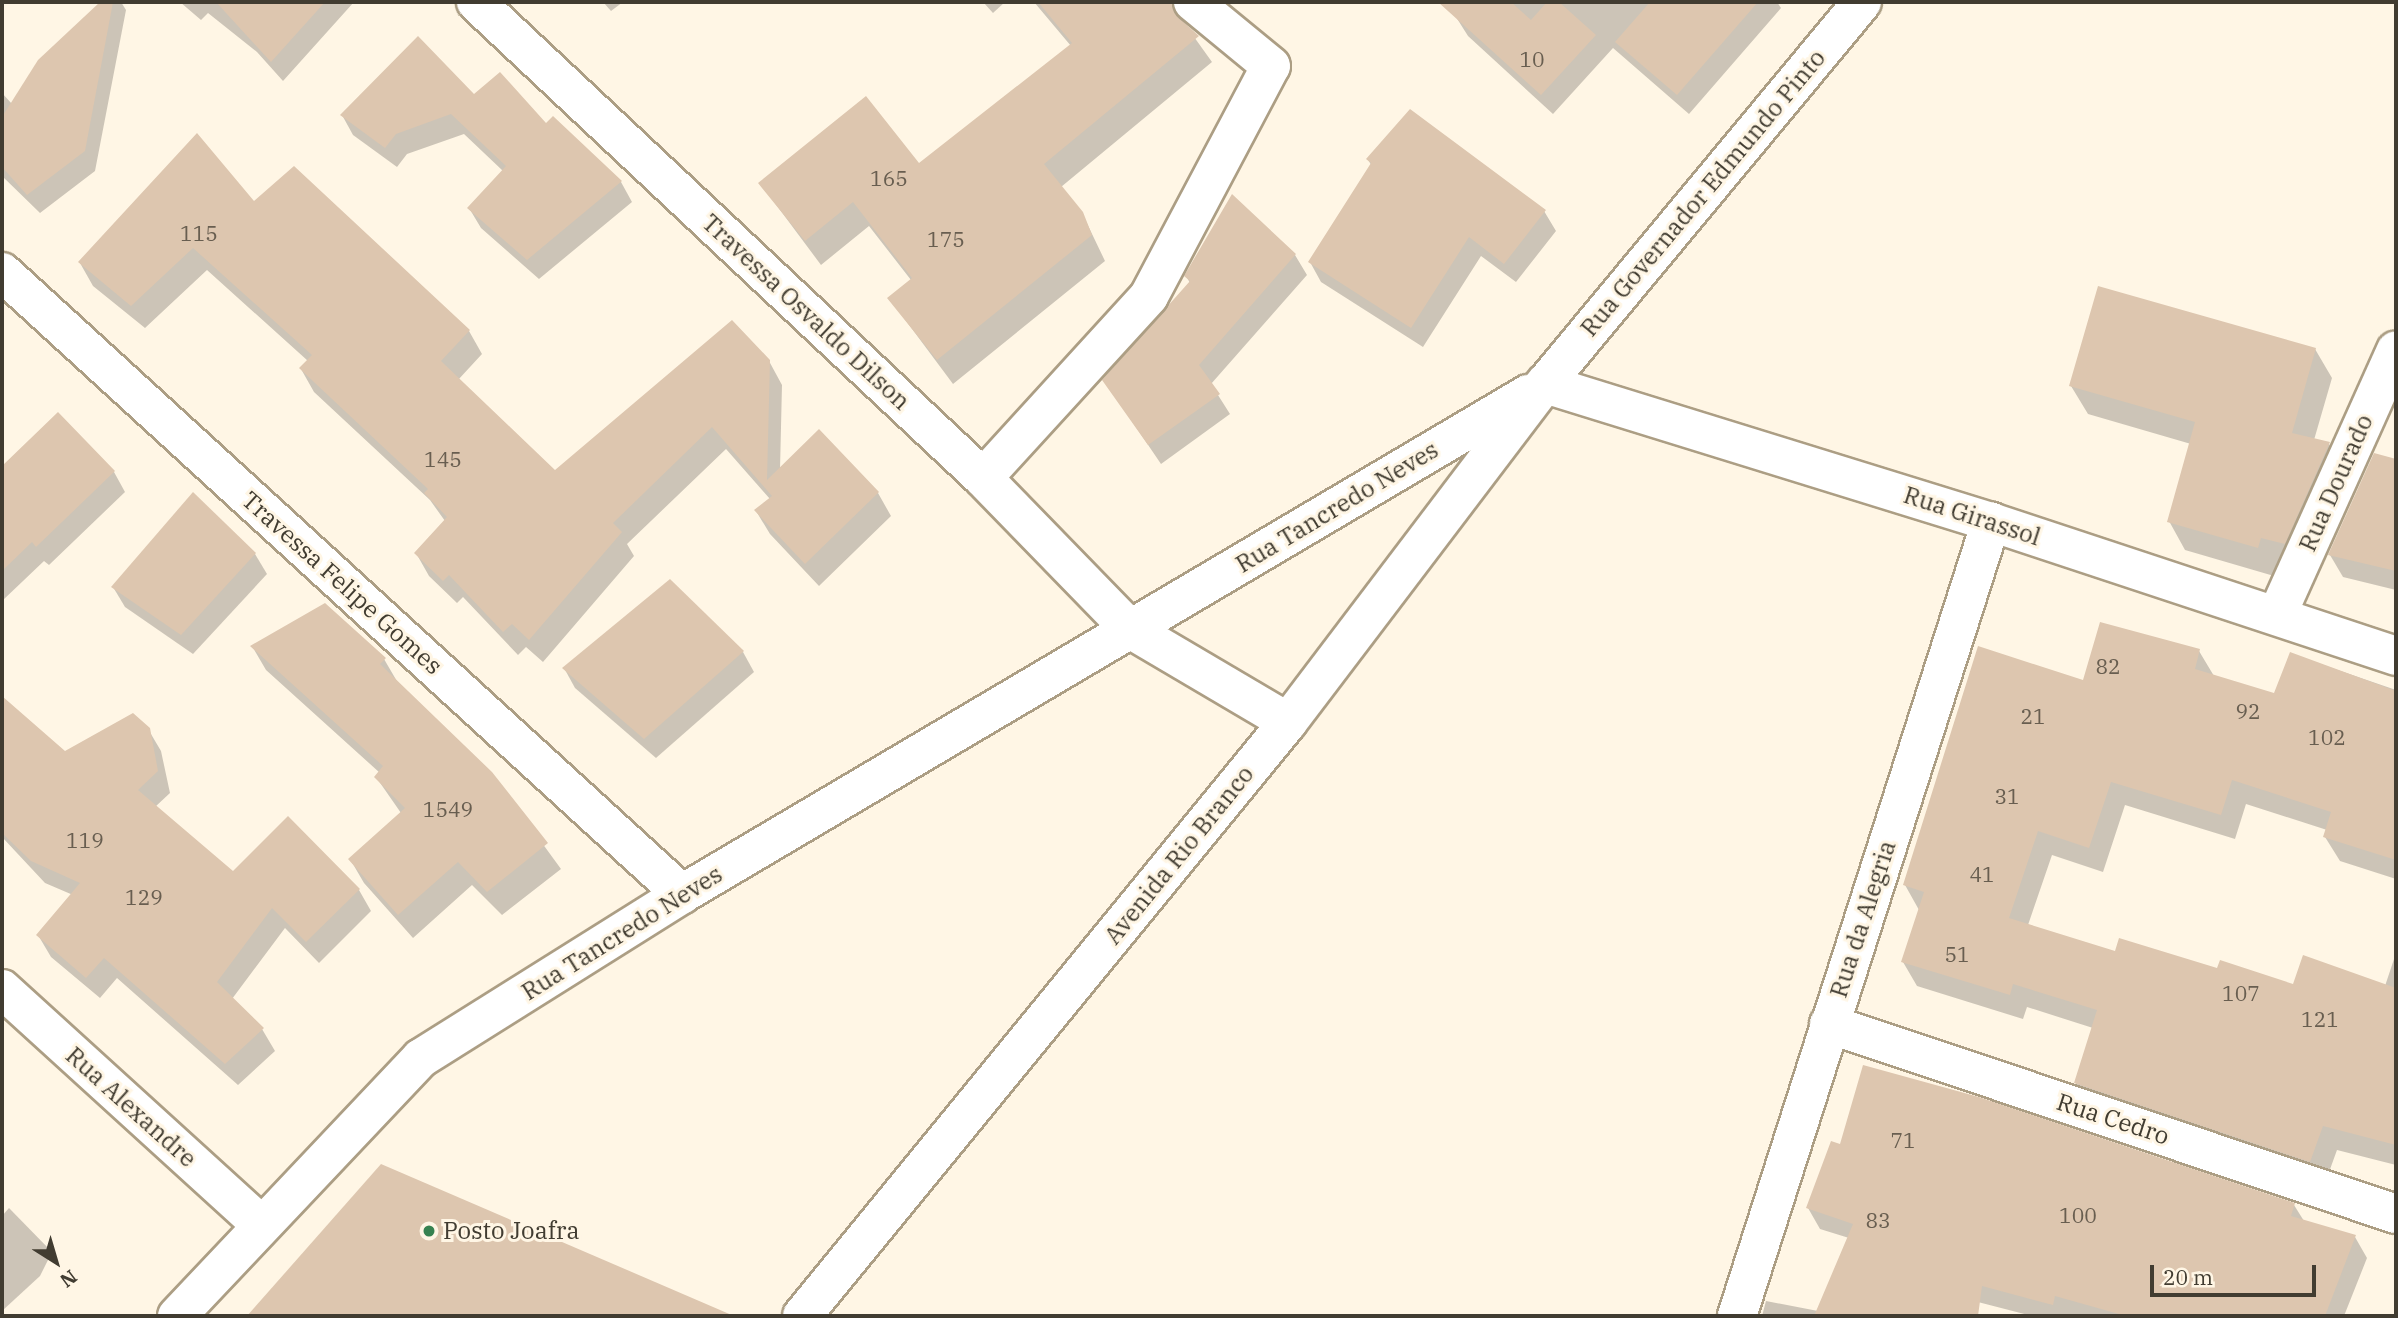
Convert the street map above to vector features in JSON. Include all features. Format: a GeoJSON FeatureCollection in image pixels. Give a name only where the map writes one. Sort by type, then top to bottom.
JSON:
{"type":"FeatureCollection","features":[{"type":"Feature","properties":{"kind":"street","name":"Travessa Osvaldo Dilson"},"geometry":{"type":"LineString","coordinates":[[476,2],[983,478],[1130,629]]}},
{"type":"Feature","properties":{"kind":"street"},"geometry":{"type":"LineString","coordinates":[[983,478],[1149,296],[1270,66],[1193,2]]}},
{"type":"Feature","properties":{"kind":"street","name":"Rua Governador Edmundo Pinto"},"geometry":{"type":"LineString","coordinates":[[1545,384],[1862,2]]}},
{"type":"Feature","properties":{"kind":"street","name":"Travessa Felipe Gomes"},"geometry":{"type":"LineString","coordinates":[[2,272],[682,894]]}},
{"type":"Feature","properties":{"kind":"street","name":"Rua Dourado"},"geometry":{"type":"LineString","coordinates":[[2277,615],[2396,350]]}},
{"type":"Feature","properties":{"kind":"street","name":"Rua Girassol"},"geometry":{"type":"LineString","coordinates":[[1545,384],[1991,522],[2396,656]]}},
{"type":"Feature","properties":{"kind":"street","name":"Rua Tancredo Neves"},"geometry":{"type":"LineString","coordinates":[[177,1316],[260,1224],[421,1058],[682,894],[1545,384]]}},
{"type":"Feature","properties":{"kind":"street","name":"Avenida Rio Branco"},"geometry":{"type":"LineString","coordinates":[[802,1316],[1287,722],[1545,384]]}},
{"type":"Feature","properties":{"kind":"street","name":"Rua da Alegria"},"geometry":{"type":"LineString","coordinates":[[1737,1316],[1991,522]]}},
{"type":"Feature","properties":{"kind":"street"},"geometry":{"type":"LineString","coordinates":[[1130,629],[1287,722]]}},
{"type":"Feature","properties":{"kind":"street","name":"Rua Alexandre"},"geometry":{"type":"LineString","coordinates":[[2,989],[260,1224]]}},
{"type":"Feature","properties":{"kind":"street","name":"Rua Cedro"},"geometry":{"type":"LineString","coordinates":[[1829,1024],[2396,1214]]}},
{"type":"Feature","properties":{"kind":"building"},"geometry":{"type":"Polygon","coordinates":[[[100,2],[113,2],[85,151],[27,195],[2,167],[2,117],[38,60],[100,2]]]}},
{"type":"Feature","properties":{"kind":"building"},"geometry":{"type":"Polygon","coordinates":[[[216,2],[325,2],[271,62],[216,2]]]}},
{"type":"Feature","properties":{"kind":"building"},"geometry":{"type":"Polygon","coordinates":[[[1038,2],[1171,2],[1179,18],[1199,36],[1044,164],[1083,212],[1092,235],[937,360],[887,298],[912,278],[853,202],[805,241],[758,183],[866,96],[919,163],[1072,43],[1038,2]]]}},
{"type":"Feature","properties":{"kind":"building"},"geometry":{"type":"Polygon","coordinates":[[[1438,2],[1511,2],[1531,20],[1547,2],[1559,2],[1596,35],[1541,95],[1438,2]]]}},
{"type":"Feature","properties":{"kind":"building"},"geometry":{"type":"Polygon","coordinates":[[[1650,2],[1758,2],[1677,95],[1615,42],[1650,2]]]}},
{"type":"Feature","properties":{"kind":"building"},"geometry":{"type":"Polygon","coordinates":[[[418,36],[474,94],[500,72],[546,123],[553,116],[622,181],[527,260],[467,208],[506,166],[451,114],[396,134],[385,148],[340,115],[418,36]]]}},
{"type":"Feature","properties":{"kind":"building"},"geometry":{"type":"Polygon","coordinates":[[[1410,109],[1546,210],[1504,264],[1469,237],[1411,328],[1308,262],[1371,163],[1366,159],[1410,109]]]}},
{"type":"Feature","properties":{"kind":"building"},"geometry":{"type":"Polygon","coordinates":[[[197,133],[254,201],[294,166],[470,330],[441,361],[555,470],[732,320],[770,360],[767,480],[819,429],[879,492],[805,564],[754,510],[772,496],[712,427],[613,523],[622,532],[529,640],[512,624],[503,632],[449,575],[443,581],[414,553],[447,517],[424,493],[428,489],[299,368],[312,355],[193,248],[131,306],[78,262],[197,133]]]}},
{"type":"Feature","properties":{"kind":"building"},"geometry":{"type":"Polygon","coordinates":[[[1232,194],[1296,254],[1199,365],[1220,394],[1148,445],[1102,380],[1190,281],[1184,276],[1232,194]]]}},
{"type":"Feature","properties":{"kind":"building"},"geometry":{"type":"Polygon","coordinates":[[[2098,286],[2316,348],[2292,433],[2330,442],[2285,544],[2261,538],[2258,548],[2167,522],[2195,422],[2069,386],[2098,286]]]}},
{"type":"Feature","properties":{"kind":"building"},"geometry":{"type":"Polygon","coordinates":[[[58,412],[115,471],[36,547],[32,542],[2,571],[2,466],[58,412]]]}},
{"type":"Feature","properties":{"kind":"building"},"geometry":{"type":"Polygon","coordinates":[[[2374,453],[2396,459],[2396,571],[2328,555],[2374,453]]]}},
{"type":"Feature","properties":{"kind":"building"},"geometry":{"type":"Polygon","coordinates":[[[193,492],[256,553],[181,635],[111,587],[193,492]]]}},
{"type":"Feature","properties":{"kind":"building"},"geometry":{"type":"Polygon","coordinates":[[[670,579],[744,651],[644,739],[562,668],[670,579]]]}},
{"type":"Feature","properties":{"kind":"building"},"geometry":{"type":"Polygon","coordinates":[[[325,603],[386,658],[380,664],[492,772],[548,843],[487,892],[458,862],[398,915],[348,859],[405,808],[374,777],[383,766],[250,646],[325,603]]]}},
{"type":"Feature","properties":{"kind":"building"},"geometry":{"type":"Polygon","coordinates":[[[2100,622],[2200,649],[2195,669],[2274,693],[2290,652],[2396,691],[2396,860],[2323,837],[2331,812],[2232,780],[2221,815],[2111,782],[2089,848],[2038,831],[2009,918],[2115,951],[2119,938],[2217,968],[2220,960],[2293,984],[2303,955],[2396,988],[2396,1145],[2323,1126],[2310,1162],[2074,1083],[2097,1010],[2013,984],[2010,995],[1901,962],[1924,892],[1903,885],[1978,646],[2083,680],[2100,622]]]}},
{"type":"Feature","properties":{"kind":"building"},"geometry":{"type":"Polygon","coordinates":[[[2,696],[65,751],[133,713],[150,728],[158,771],[138,790],[233,871],[288,816],[360,889],[306,942],[272,908],[217,982],[264,1028],[225,1064],[104,958],[86,978],[36,935],[80,883],[31,861],[2,833],[2,696]]]}},
{"type":"Feature","properties":{"kind":"building"},"geometry":{"type":"Polygon","coordinates":[[[1863,1065],[1979,1097],[2295,1203],[2291,1216],[2356,1235],[2325,1316],[2126,1316],[2055,1296],[2053,1305],[1982,1286],[1978,1316],[1814,1316],[1853,1224],[1806,1208],[1831,1141],[1840,1144],[1863,1065]]]}},
{"type":"Feature","properties":{"kind":"building","name":"Posto Joafra"},"geometry":{"type":"Polygon","coordinates":[[[381,1164],[734,1316],[247,1316],[381,1164]]]}},
{"type":"Feature","properties":{"kind":"place","name":"Posto Joafra"},"geometry":{"type":"Point","coordinates":[429,1231]}}]}
